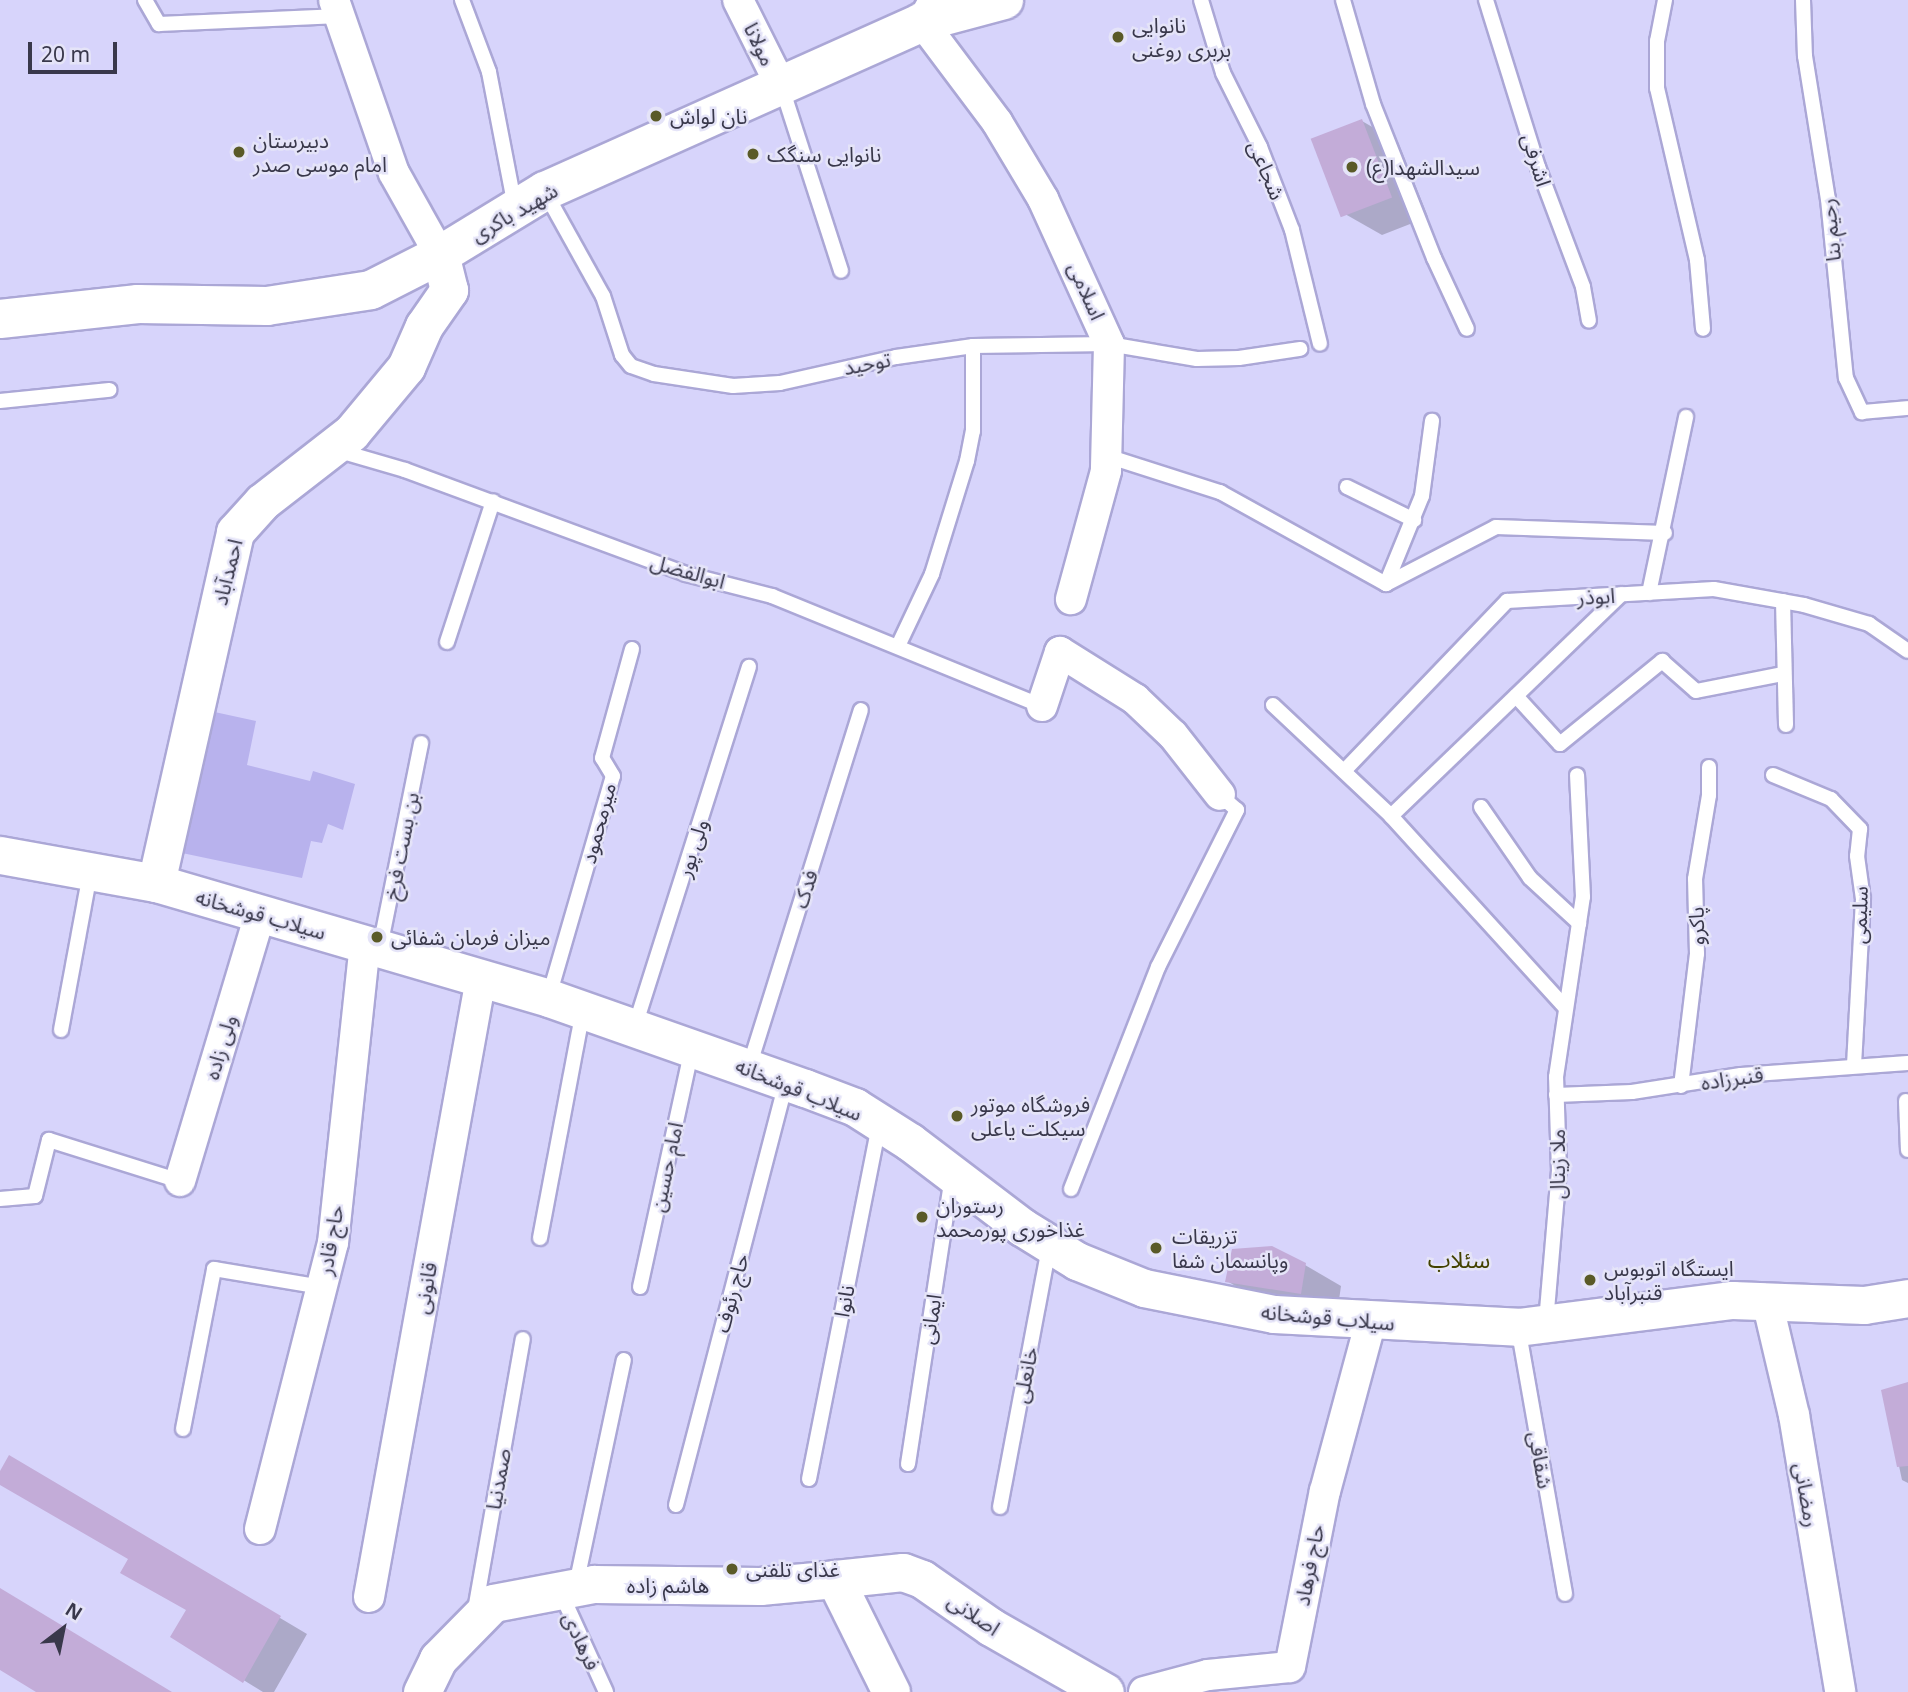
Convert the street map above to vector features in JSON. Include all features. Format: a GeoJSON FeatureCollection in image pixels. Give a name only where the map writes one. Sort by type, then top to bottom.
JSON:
{"type":"FeatureCollection","features":[{"type":"Feature","properties":{"kind":"main road","name":"شهید باکری"},"geometry":{"type":"LineString","coordinates":[[0,319],[138,304],[267,306],[371,290],[440,255],[530,200],[782,88],[928,11],[1004,0]]}},
{"type":"Feature","properties":{"kind":"street","name":"مولانا"},"geometry":{"type":"LineString","coordinates":[[738,0],[782,88]]}},
{"type":"Feature","properties":{"kind":"street"},"geometry":{"type":"LineString","coordinates":[[337,8],[394,173],[440,255]]}},
{"type":"Feature","properties":{"kind":"street","name":"اسلامی"},"geometry":{"type":"LineString","coordinates":[[928,11],[1043,199],[1109,344],[1107,456],[1072,599]]}},
{"type":"Feature","properties":{"kind":"street","name":"احمدآباد"},"geometry":{"type":"LineString","coordinates":[[156,884],[236,532],[262,502],[351,433],[406,367],[424,326],[449,290],[440,255]]}},
{"type":"Feature","properties":{"kind":"street"},"geometry":{"type":"LineString","coordinates":[[1042,706],[1060,652],[1135,699],[1173,735],[1220,795]]}},
{"type":"Feature","properties":{"kind":"street","name":"سیلاب قوشخانه"},"geometry":{"type":"LineString","coordinates":[[0,855],[156,884],[373,946],[549,998],[787,1081],[855,1107],[1077,1261],[1144,1288],[1274,1314],[1371,1321],[1532,1324],[1732,1300],[1864,1305],[1908,1298]]}},
{"type":"Feature","properties":{"kind":"street","name":"ولی زاده"},"geometry":{"type":"LineString","coordinates":[[180,1181],[260,914]]}},
{"type":"Feature","properties":{"kind":"street","name":"حاج قادر"},"geometry":{"type":"LineString","coordinates":[[260,1529],[333,1243],[373,946]]}},
{"type":"Feature","properties":{"kind":"street","name":"قانونی"},"geometry":{"type":"LineString","coordinates":[[369,1597],[481,978]]}},
{"type":"Feature","properties":{"kind":"street","name":"رمضانی"},"geometry":{"type":"LineString","coordinates":[[1767,1301],[1794,1415],[1840,1690]]}},
{"type":"Feature","properties":{"kind":"street","name":"حاج فرهاد"},"geometry":{"type":"LineString","coordinates":[[1144,1692],[1208,1675],[1290,1667],[1325,1491],[1371,1321]]}},
{"type":"Feature","properties":{"kind":"street","name":"اصلانی"},"geometry":{"type":"LineString","coordinates":[[835,1579],[903,1572],[922,1579],[990,1627],[1105,1692]]}},
{"type":"Feature","properties":{"kind":"street"},"geometry":{"type":"LineString","coordinates":[[835,1579],[891,1692]]}},
{"type":"Feature","properties":{"kind":"street","name":"هاشم زاده"},"geometry":{"type":"LineString","coordinates":[[422,1692],[438,1659],[473,1619],[493,1603],[567,1589],[760,1586],[835,1579]]}},
{"type":"Feature","properties":{"kind":"lane"},"geometry":{"type":"LineString","coordinates":[[145,0],[159,24],[337,8]]}},
{"type":"Feature","properties":{"kind":"lane"},"geometry":{"type":"LineString","coordinates":[[462,0],[489,72],[530,200]]}},
{"type":"Feature","properties":{"kind":"lane","name":"شجاعی"},"geometry":{"type":"LineString","coordinates":[[1200,0],[1223,73],[1260,147],[1292,230],[1321,345]]}},
{"type":"Feature","properties":{"kind":"lane"},"geometry":{"type":"LineString","coordinates":[[1343,0],[1373,104],[1467,328]]}},
{"type":"Feature","properties":{"kind":"lane","name":"اشرفی"},"geometry":{"type":"LineString","coordinates":[[1486,0],[1538,167],[1583,287],[1590,320]]}},
{"type":"Feature","properties":{"kind":"lane"},"geometry":{"type":"LineString","coordinates":[[1665,0],[1657,41],[1657,88],[1696,260],[1703,329]]}},
{"type":"Feature","properties":{"kind":"lane","name":"رحیم بنا"},"geometry":{"type":"LineString","coordinates":[[1803,0],[1807,69],[1828,198],[1846,378],[1862,412],[1908,408]]}},
{"type":"Feature","properties":{"kind":"lane"},"geometry":{"type":"LineString","coordinates":[[782,88],[841,271]]}},
{"type":"Feature","properties":{"kind":"lane","name":"توحید"},"geometry":{"type":"LineString","coordinates":[[530,200],[603,296],[622,355],[631,366],[654,374],[733,386],[780,383],[896,357],[973,346],[1109,344],[1197,359],[1239,358],[1300,349]]}},
{"type":"Feature","properties":{"kind":"lane"},"geometry":{"type":"LineString","coordinates":[[898,646],[932,574],[967,461],[973,431],[973,346]]}},
{"type":"Feature","properties":{"kind":"lane"},"geometry":{"type":"LineString","coordinates":[[0,401],[109,390]]}},
{"type":"Feature","properties":{"kind":"lane"},"geometry":{"type":"LineString","coordinates":[[1649,593],[1665,533],[1686,417]]}},
{"type":"Feature","properties":{"kind":"lane"},"geometry":{"type":"LineString","coordinates":[[1386,584],[1414,520],[1430,458],[1433,421]]}},
{"type":"Feature","properties":{"kind":"lane","name":"ابوالفضل"},"geometry":{"type":"LineString","coordinates":[[331,449],[493,501],[686,573],[772,596],[1042,706]]}},
{"type":"Feature","properties":{"kind":"lane"},"geometry":{"type":"LineString","coordinates":[[1107,456],[1220,492],[1386,584]]}},
{"type":"Feature","properties":{"kind":"lane"},"geometry":{"type":"LineString","coordinates":[[1347,487],[1414,520]]}},
{"type":"Feature","properties":{"kind":"lane"},"geometry":{"type":"LineString","coordinates":[[447,642],[493,501]]}},
{"type":"Feature","properties":{"kind":"lane"},"geometry":{"type":"LineString","coordinates":[[1386,584],[1496,527],[1665,533]]}},
{"type":"Feature","properties":{"kind":"lane","name":"ابوذر"},"geometry":{"type":"LineString","coordinates":[[1345,771],[1507,601],[1714,589],[1783,601],[1870,624],[1908,651]]}},
{"type":"Feature","properties":{"kind":"lane"},"geometry":{"type":"LineString","coordinates":[[1391,816],[1622,594]]}},
{"type":"Feature","properties":{"kind":"lane"},"geometry":{"type":"LineString","coordinates":[[1783,601],[1786,725]]}},
{"type":"Feature","properties":{"kind":"lane","name":"میرمحمود"},"geometry":{"type":"LineString","coordinates":[[549,998],[613,776],[602,758],[632,649]]}},
{"type":"Feature","properties":{"kind":"lane"},"geometry":{"type":"LineString","coordinates":[[1516,696],[1560,744],[1662,661],[1696,691],[1783,674]]}},
{"type":"Feature","properties":{"kind":"lane","name":"ولی پور"},"geometry":{"type":"LineString","coordinates":[[634,1028],[750,667]]}},
{"type":"Feature","properties":{"kind":"lane"},"geometry":{"type":"LineString","coordinates":[[1273,705],[1391,816],[1565,1007]]}},
{"type":"Feature","properties":{"kind":"lane","name":"فدک"},"geometry":{"type":"LineString","coordinates":[[748,1068],[861,710]]}},
{"type":"Feature","properties":{"kind":"lane","name":"بن بست فرخ"},"geometry":{"type":"LineString","coordinates":[[373,946],[421,743]]}},
{"type":"Feature","properties":{"kind":"lane","name":"پاکرو"},"geometry":{"type":"LineString","coordinates":[[1681,1086],[1697,954],[1695,878],[1709,795],[1709,767]]}},
{"type":"Feature","properties":{"kind":"lane","name":"ملا زینال"},"geometry":{"type":"LineString","coordinates":[[1532,1324],[1559,1171],[1556,1095],[1584,873],[1577,775]]}},
{"type":"Feature","properties":{"kind":"lane","name":"سلیمی"},"geometry":{"type":"LineString","coordinates":[[1773,775],[1831,799],[1860,829],[1857,856],[1863,899],[1854,1065]]}},
{"type":"Feature","properties":{"kind":"lane"},"geometry":{"type":"LineString","coordinates":[[1071,1189],[1158,967],[1237,810],[1220,795]]}},
{"type":"Feature","properties":{"kind":"lane"},"geometry":{"type":"LineString","coordinates":[[1481,807],[1530,878],[1579,923]]}},
{"type":"Feature","properties":{"kind":"lane"},"geometry":{"type":"LineString","coordinates":[[61,1030],[90,872]]}},
{"type":"Feature","properties":{"kind":"lane"},"geometry":{"type":"LineString","coordinates":[[540,1238],[583,1010]]}},
{"type":"Feature","properties":{"kind":"lane","name":"امام حسین"},"geometry":{"type":"LineString","coordinates":[[640,1287],[692,1048]]}},
{"type":"Feature","properties":{"kind":"lane","name":"قنبرزاده"},"geometry":{"type":"LineString","coordinates":[[1556,1095],[1681,1086],[1741,1075],[1908,1063]]}},
{"type":"Feature","properties":{"kind":"lane","name":"حاج رئوف"},"geometry":{"type":"LineString","coordinates":[[676,1505],[787,1081]]}},
{"type":"Feature","properties":{"kind":"lane"},"geometry":{"type":"LineString","coordinates":[[1906,1101],[1908,1150]]}},
{"type":"Feature","properties":{"kind":"lane","name":"نانوا"},"geometry":{"type":"LineString","coordinates":[[809,1479],[879,1122]]}},
{"type":"Feature","properties":{"kind":"lane"},"geometry":{"type":"LineString","coordinates":[[0,1199],[34,1196],[49,1140],[180,1181]]}},
{"type":"Feature","properties":{"kind":"lane","name":"ایمانی"},"geometry":{"type":"LineString","coordinates":[[908,1464],[953,1174]]}},
{"type":"Feature","properties":{"kind":"lane","name":"خانعلی"},"geometry":{"type":"LineString","coordinates":[[1000,1507],[1050,1244]]}},
{"type":"Feature","properties":{"kind":"lane"},"geometry":{"type":"LineString","coordinates":[[183,1429],[214,1269],[322,1287]]}},
{"type":"Feature","properties":{"kind":"lane","name":"شقاقی"},"geometry":{"type":"LineString","coordinates":[[1532,1324],[1564,1594]]}},
{"type":"Feature","properties":{"kind":"lane","name":"صمدنیا"},"geometry":{"type":"LineString","coordinates":[[473,1619],[523,1339]]}},
{"type":"Feature","properties":{"kind":"lane"},"geometry":{"type":"LineString","coordinates":[[567,1589],[624,1360]]}},
{"type":"Feature","properties":{"kind":"lane","name":"فرهادی"},"geometry":{"type":"LineString","coordinates":[[567,1589],[606,1692]]}},
{"type":"Feature","properties":{"kind":"shaded area"},"geometry":{"type":"Polygon","coordinates":[[[210,711],[256,721],[247,765],[310,781],[313,771],[355,784],[343,830],[328,824],[322,843],[311,841],[302,878],[182,853],[210,711]]]}},
{"type":"Feature","properties":{"kind":"building","name":"سیدالشهدا(ع)"},"geometry":{"type":"Polygon","coordinates":[[[1362,119],[1392,197],[1341,217],[1311,139],[1362,119]]]}},
{"type":"Feature","properties":{"kind":"building"},"geometry":{"type":"Polygon","coordinates":[[[1272,1246],[1306,1263],[1301,1294],[1225,1282],[1232,1249],[1272,1246]]]}},
{"type":"Feature","properties":{"kind":"building"},"geometry":{"type":"Polygon","coordinates":[[[1908,1382],[1908,1466],[1897,1467],[1881,1390],[1908,1382]]]}},
{"type":"Feature","properties":{"kind":"building"},"geometry":{"type":"Polygon","coordinates":[[[9,1455],[281,1616],[243,1683],[170,1637],[186,1610],[120,1573],[128,1559],[0,1485],[0,1471],[9,1455]]]}},
{"type":"Feature","properties":{"kind":"building"},"geometry":{"type":"Polygon","coordinates":[[[0,1588],[172,1692],[36,1692],[0,1670],[0,1588]]]}},
{"type":"Feature","properties":{"kind":"place","name":"نانوایی بربری روغنی"},"geometry":{"type":"Point","coordinates":[1118,37]}},
{"type":"Feature","properties":{"kind":"place","name":"نان لواش"},"geometry":{"type":"Point","coordinates":[656,116]}},
{"type":"Feature","properties":{"kind":"place","name":"دبیرستان امام موسی صدر"},"geometry":{"type":"Point","coordinates":[239,152]}},
{"type":"Feature","properties":{"kind":"place","name":"نانوایی سنگک"},"geometry":{"type":"Point","coordinates":[753,154]}},
{"type":"Feature","properties":{"kind":"place","name":"سیدالشهدا(ع)"},"geometry":{"type":"Point","coordinates":[1352,167]}},
{"type":"Feature","properties":{"kind":"place","name":"میزان فرمان شفائی"},"geometry":{"type":"Point","coordinates":[377,937]}},
{"type":"Feature","properties":{"kind":"place","name":"فروشگاه موتور سیکلت یاعلی"},"geometry":{"type":"Point","coordinates":[957,1116]}},
{"type":"Feature","properties":{"kind":"place","name":"رستوران غذاخوری پورمحمد"},"geometry":{"type":"Point","coordinates":[922,1217]}},
{"type":"Feature","properties":{"kind":"place","name":"تزریقات وپانسمان شفا"},"geometry":{"type":"Point","coordinates":[1156,1248]}},
{"type":"Feature","properties":{"kind":"place","name":"ایستگاه اتوبوس قنبرآباد"},"geometry":{"type":"Point","coordinates":[1590,1280]}},
{"type":"Feature","properties":{"kind":"place","name":"غذای تلفنی"},"geometry":{"type":"Point","coordinates":[732,1569]}},
{"type":"Feature","properties":{"kind":"district","name":"سئلاب"},"geometry":{"type":"Point","coordinates":[1459,1259]}}]}
